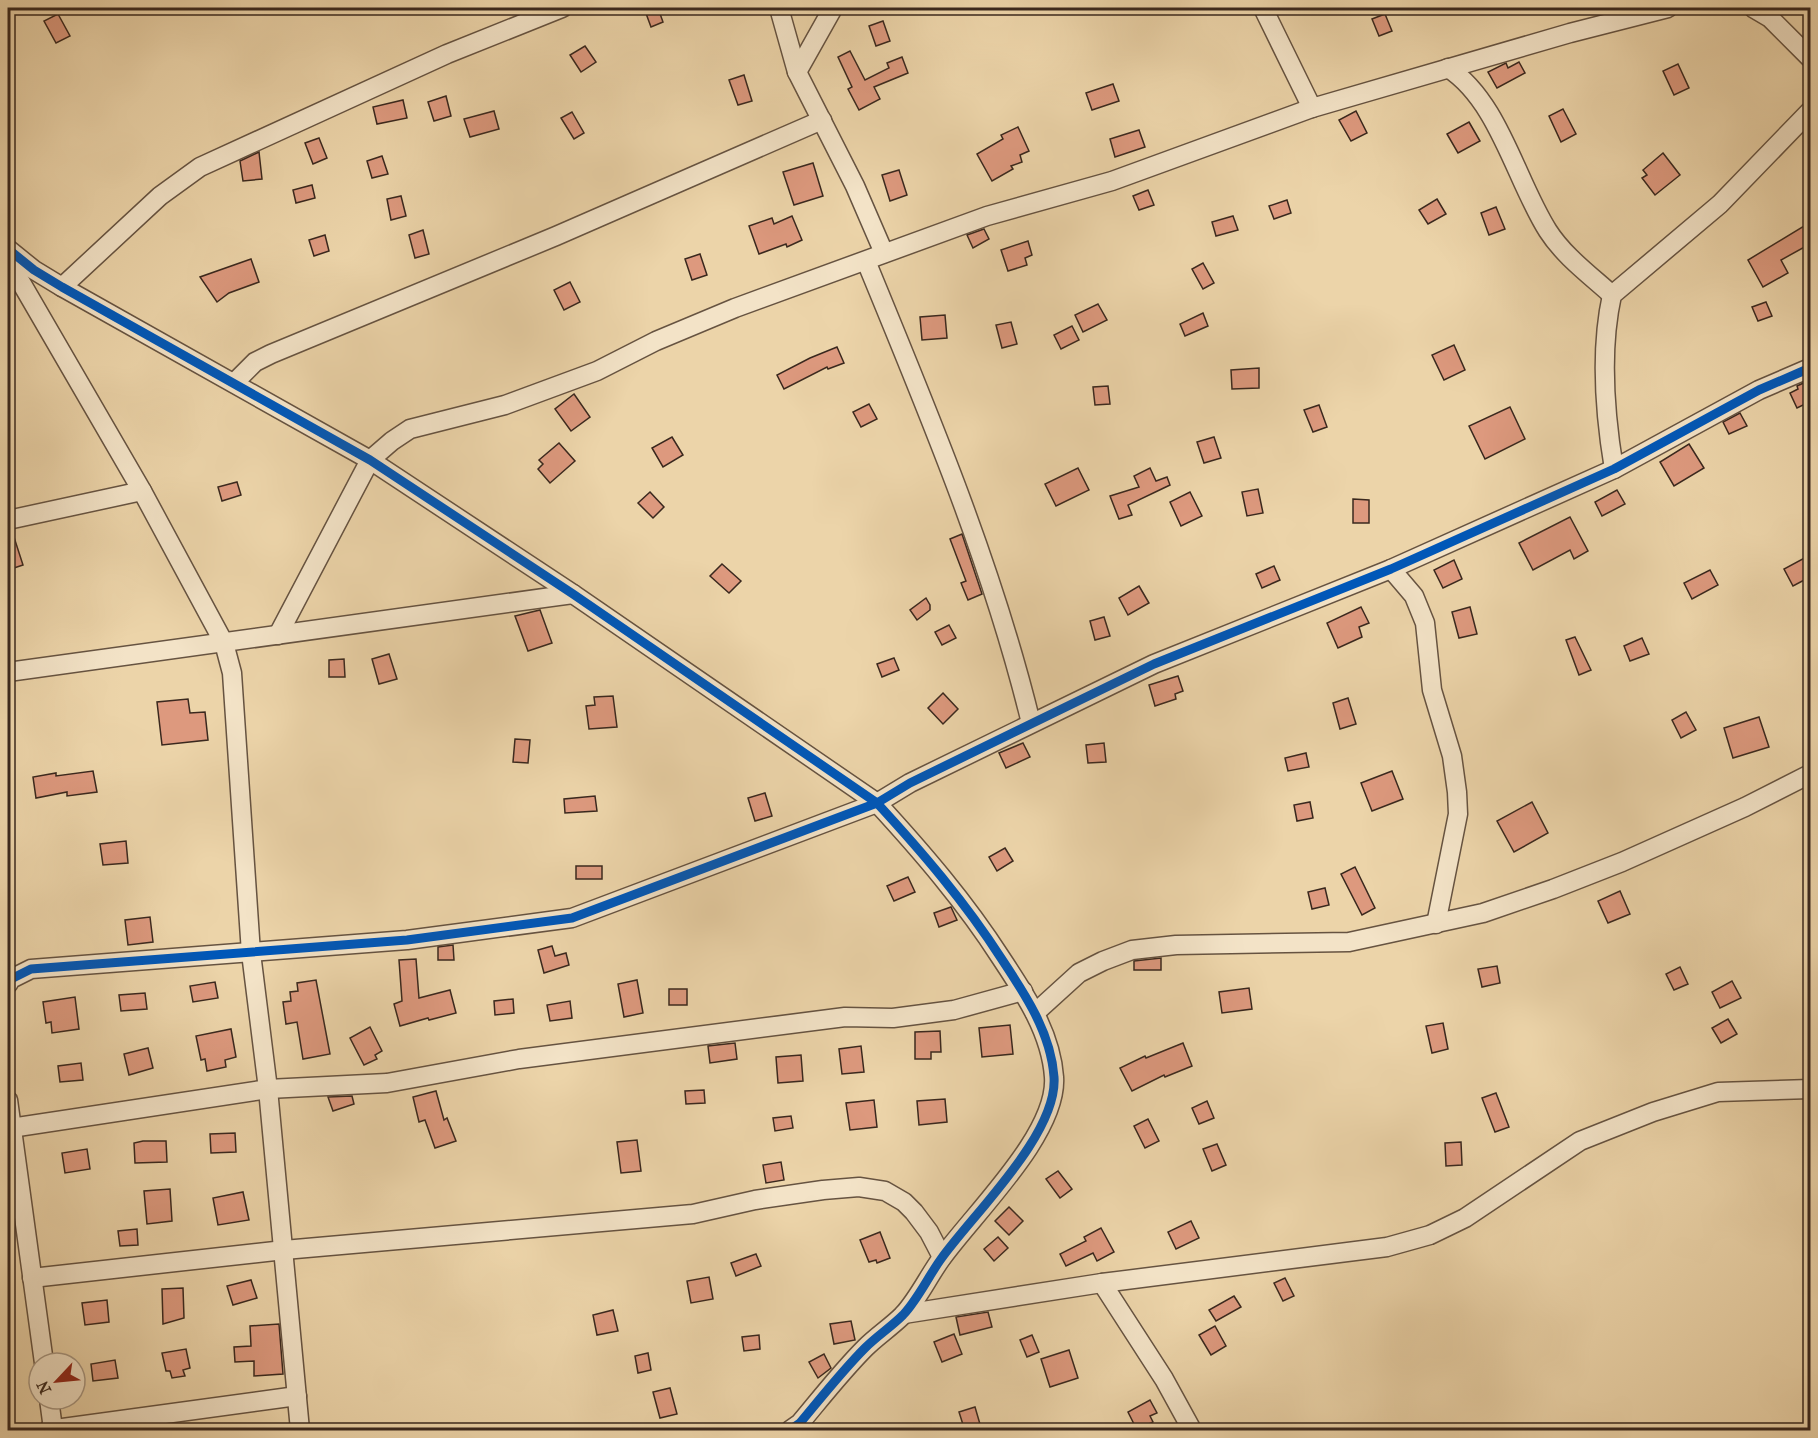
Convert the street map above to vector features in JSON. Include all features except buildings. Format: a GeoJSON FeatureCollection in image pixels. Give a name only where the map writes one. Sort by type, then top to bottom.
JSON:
{"type":"FeatureCollection","features":[{"type":"Feature","properties":{"kind":"street"},"geometry":{"type":"LineString","coordinates":[[62,287],[160,196],[200,167],[447,54],[562,8]]}},
{"type":"Feature","properties":{"kind":"street"},"geometry":{"type":"LineString","coordinates":[[779,8],[797,72],[855,186],[884,253]]}},
{"type":"Feature","properties":{"kind":"street"},"geometry":{"type":"LineString","coordinates":[[797,72],[833,8]]}},
{"type":"Feature","properties":{"kind":"street"},"geometry":{"type":"LineString","coordinates":[[1263,8],[1312,108]]}},
{"type":"Feature","properties":{"kind":"street"},"geometry":{"type":"LineString","coordinates":[[278,635],[370,460],[392,441],[411,429],[505,405],[597,371],[656,341],[715,316],[987,216],[1112,180],[1312,108],[1668,8]]}},
{"type":"Feature","properties":{"kind":"street"},"geometry":{"type":"LineString","coordinates":[[1753,8],[1770,18],[1810,55]]}},
{"type":"Feature","properties":{"kind":"street"},"geometry":{"type":"LineString","coordinates":[[1448,68],[1462,77],[1488,111],[1547,231],[1563,251],[1612,295]]}},
{"type":"Feature","properties":{"kind":"street"},"geometry":{"type":"LineString","coordinates":[[1614,469],[1608,433],[1606,358],[1607,317],[1612,295],[1720,204],[1810,111]]}},
{"type":"Feature","properties":{"kind":"street"},"geometry":{"type":"LineString","coordinates":[[234,382],[255,362],[271,354],[556,236],[822,120]]}},
{"type":"Feature","properties":{"kind":"street"},"geometry":{"type":"LineString","coordinates":[[8,249],[34,270],[62,287],[370,460],[573,594],[877,803],[918,847],[978,922],[1035,1013],[1050,1051],[1054,1079],[1051,1102],[1043,1121],[1021,1157],[942,1257],[904,1314],[865,1348],[800,1423],[790,1431]]}},
{"type":"Feature","properties":{"kind":"street"},"geometry":{"type":"LineString","coordinates":[[8,260],[142,490],[224,643],[232,673],[250,953],[268,1089],[300,1431]]}},
{"type":"Feature","properties":{"kind":"street"},"geometry":{"type":"LineString","coordinates":[[866,261],[958,488],[1020,678],[1031,723]]}},
{"type":"Feature","properties":{"kind":"street"},"geometry":{"type":"LineString","coordinates":[[8,984],[11,979],[31,969],[407,940],[572,918],[877,803],[910,783],[1154,664],[1391,569],[1614,469],[1759,390],[1810,368]]}},
{"type":"Feature","properties":{"kind":"street"},"geometry":{"type":"LineString","coordinates":[[8,520],[142,490]]}},
{"type":"Feature","properties":{"kind":"street"},"geometry":{"type":"LineString","coordinates":[[1391,569],[1414,596],[1425,623],[1432,690],[1452,756],[1457,792],[1458,814],[1436,924]]}},
{"type":"Feature","properties":{"kind":"street"},"geometry":{"type":"LineString","coordinates":[[8,672],[573,594]]}},
{"type":"Feature","properties":{"kind":"street"},"geometry":{"type":"LineString","coordinates":[[1035,1013],[1079,974],[1103,961],[1132,950],[1176,945],[1349,942],[1493,910],[1622,862],[1745,807],[1810,774]]}},
{"type":"Feature","properties":{"kind":"street"},"geometry":{"type":"LineString","coordinates":[[11,1128],[268,1089],[387,1083],[519,1059],[845,1017],[893,1018],[954,1010],[1023,991]]}},
{"type":"Feature","properties":{"kind":"street"},"geometry":{"type":"LineString","coordinates":[[904,1314],[1101,1283],[1387,1247],[1431,1235],[1465,1218],[1580,1141],[1643,1116],[1718,1092],[1810,1089]]}},
{"type":"Feature","properties":{"kind":"street"},"geometry":{"type":"LineString","coordinates":[[8,1100],[42,1351]]}},
{"type":"Feature","properties":{"kind":"street"},"geometry":{"type":"LineString","coordinates":[[32,1278],[284,1250],[693,1214],[755,1200],[859,1187],[885,1191],[904,1202],[929,1232],[942,1257]]}},
{"type":"Feature","properties":{"kind":"street"},"geometry":{"type":"LineString","coordinates":[[1101,1283],[1164,1380],[1192,1431]]}},
{"type":"Feature","properties":{"kind":"street"},"geometry":{"type":"LineString","coordinates":[[50,1411],[51,1430],[297,1396]]}},
{"type":"Feature","properties":{"kind":"cycle path"},"geometry":{"type":"LineString","coordinates":[[8,249],[34,270],[62,287],[370,460],[573,594],[877,803],[927,859],[987,937],[1028,1000],[1048,1045],[1054,1077],[1052,1099],[1043,1123],[1011,1172],[941,1259],[908,1309],[865,1348],[800,1423],[790,1430]]}},
{"type":"Feature","properties":{"kind":"cycle path"},"geometry":{"type":"LineString","coordinates":[[8,984],[11,979],[31,969],[407,940],[572,918],[877,803],[910,783],[1154,664],[1391,569],[1614,469],[1759,390],[1810,368]]}}]}
